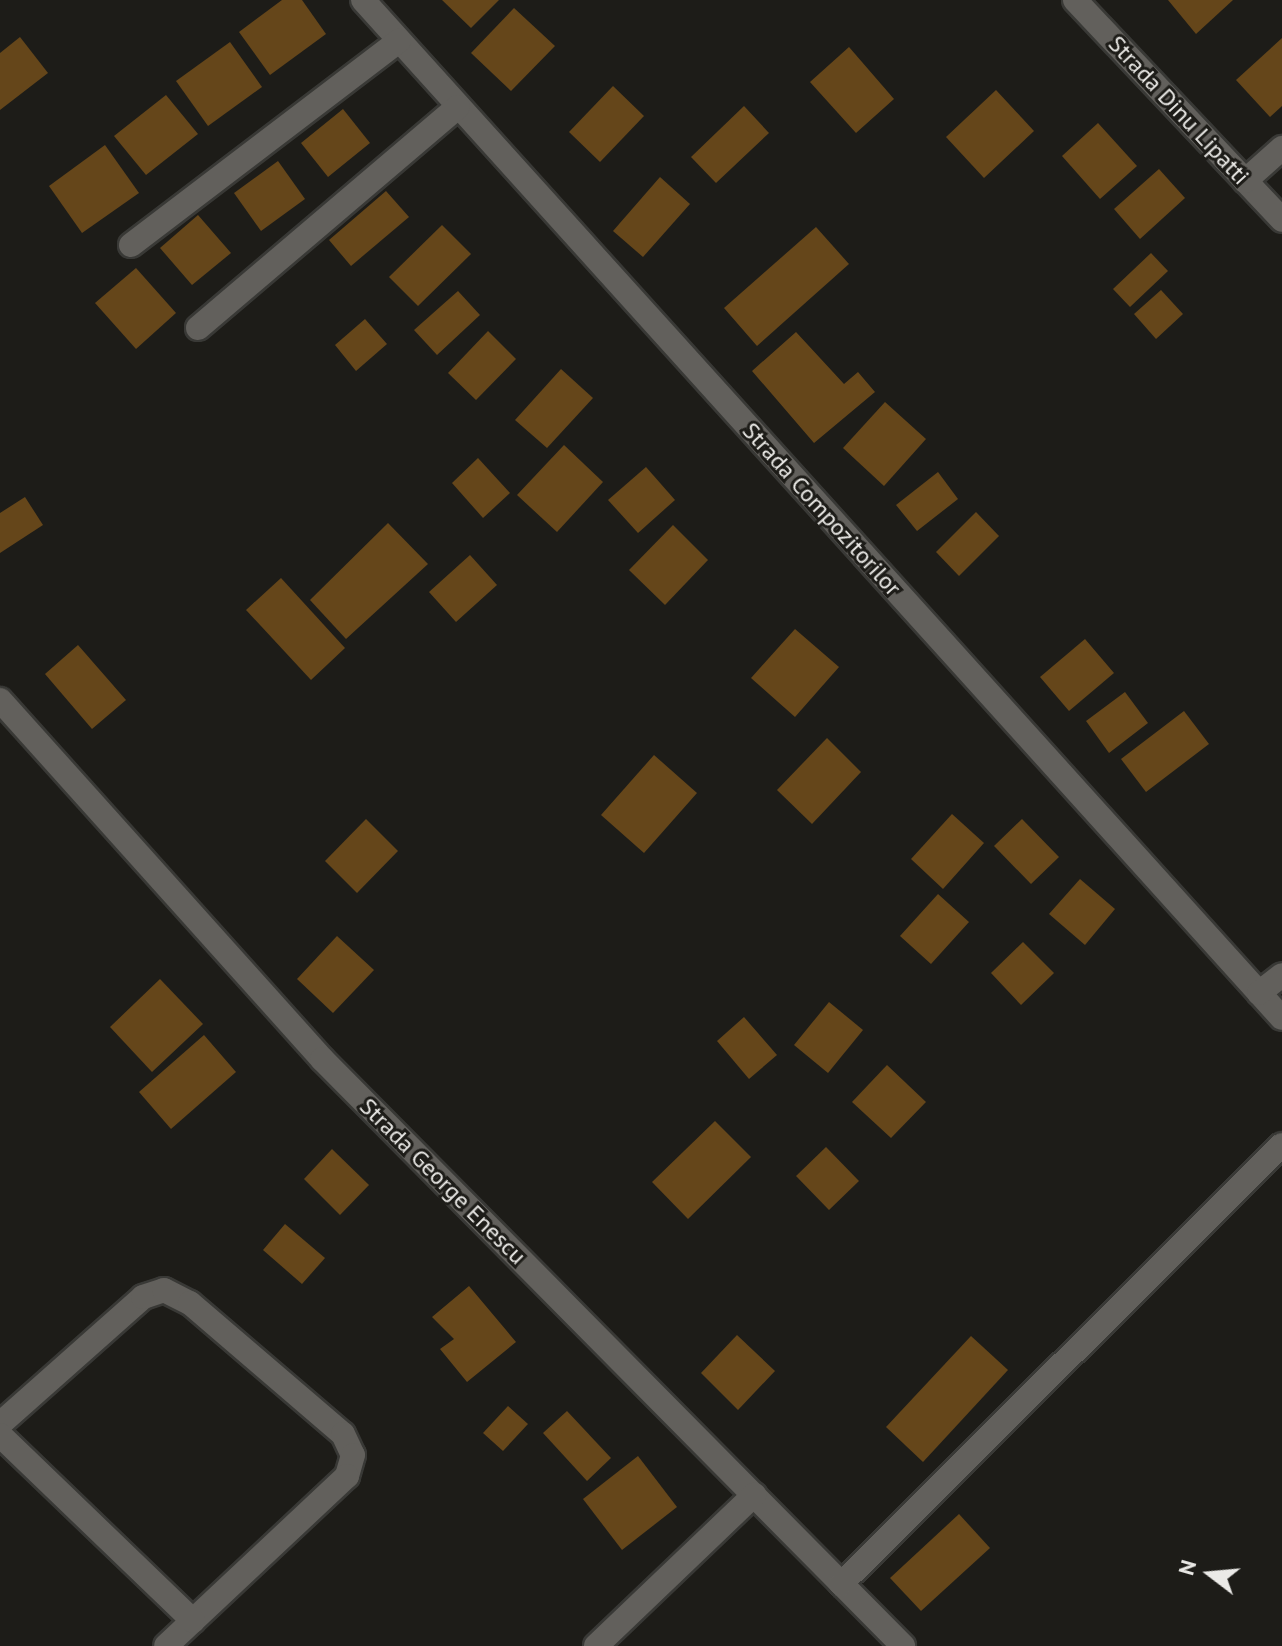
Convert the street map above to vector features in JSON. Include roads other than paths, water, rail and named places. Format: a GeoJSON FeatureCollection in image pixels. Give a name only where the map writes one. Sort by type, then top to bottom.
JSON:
{"type":"FeatureCollection","features":[{"type":"Feature","properties":{"kind":"street","name":"Strada Compozitorilor"},"geometry":{"type":"LineString","coordinates":[[363,0],[1282,1018]]}},
{"type":"Feature","properties":{"kind":"street","name":"Strada Dinu Lipatti"},"geometry":{"type":"LineString","coordinates":[[1090,5],[1282,220]]}},
{"type":"Feature","properties":{"kind":"street"},"geometry":{"type":"LineString","coordinates":[[131,245],[399,41]]}},
{"type":"Feature","properties":{"kind":"street"},"geometry":{"type":"LineString","coordinates":[[198,328],[458,107]]}},
{"type":"Feature","properties":{"kind":"street"},"geometry":{"type":"LineString","coordinates":[[1245,181],[1282,148]]}},
{"type":"Feature","properties":{"kind":"street","name":"Strada George Enescu"},"geometry":{"type":"LineString","coordinates":[[0,700],[290,1026],[903,1646]]}},
{"type":"Feature","properties":{"kind":"street"},"geometry":{"type":"LineString","coordinates":[[1259,993],[1282,975]]}},
{"type":"Feature","properties":{"kind":"street"},"geometry":{"type":"LineString","coordinates":[[841,1584],[1282,1145]]}},
{"type":"Feature","properties":{"kind":"street"},"geometry":{"type":"LineString","coordinates":[[0,1424],[143,1297],[164,1290],[190,1303],[343,1434],[353,1455],[347,1476],[166,1646]]}},
{"type":"Feature","properties":{"kind":"street"},"geometry":{"type":"LineString","coordinates":[[0,1435],[193,1621]]}},
{"type":"Feature","properties":{"kind":"street"},"geometry":{"type":"LineString","coordinates":[[596,1646],[754,1495]]}}]}
